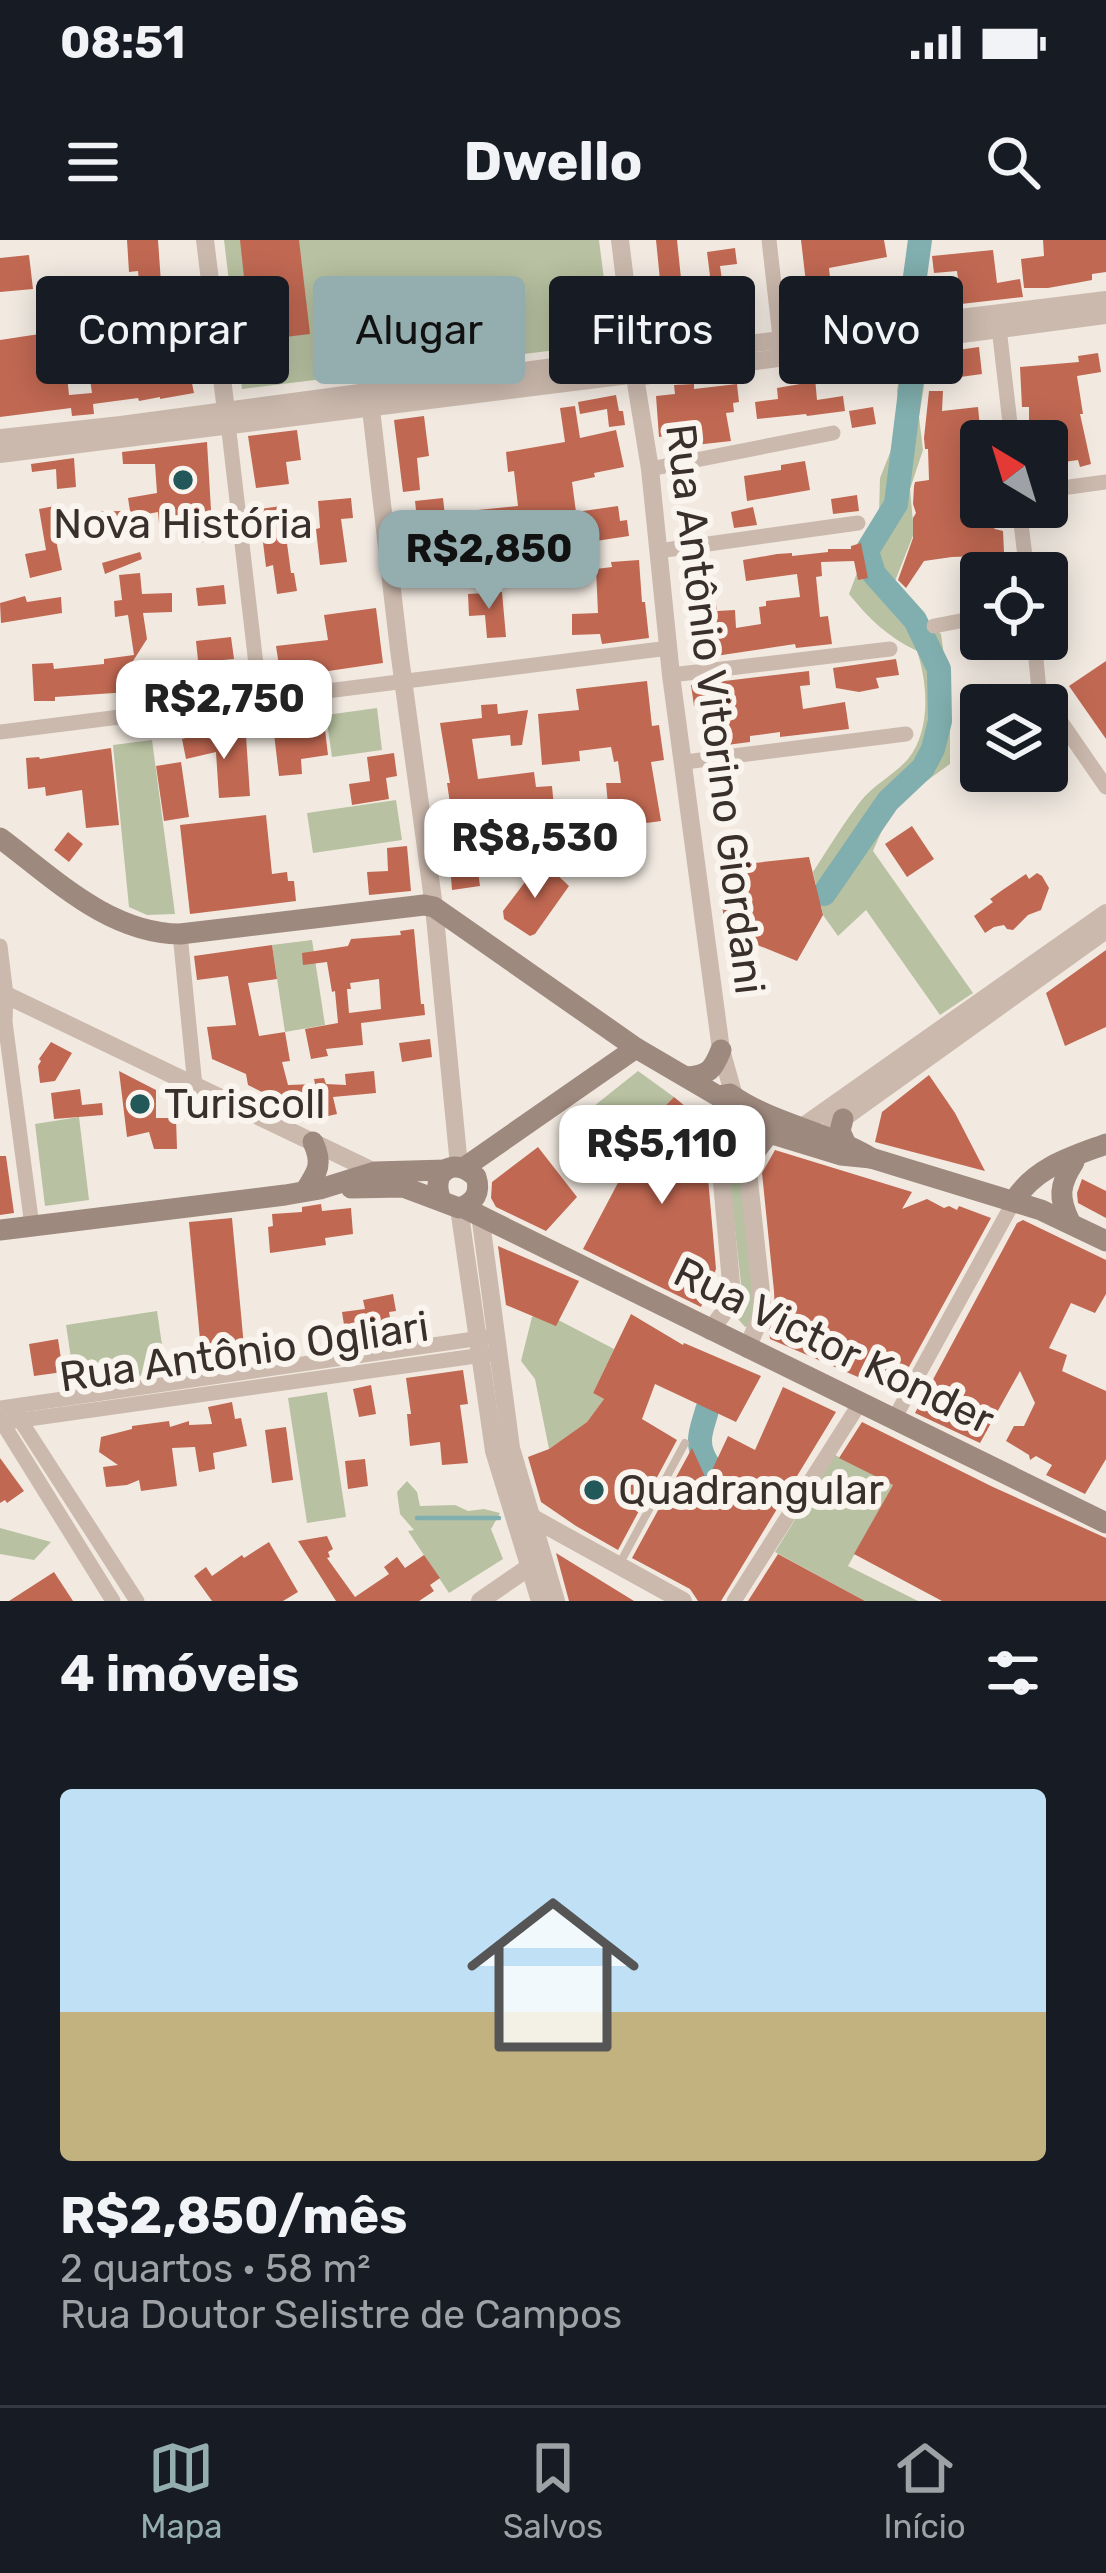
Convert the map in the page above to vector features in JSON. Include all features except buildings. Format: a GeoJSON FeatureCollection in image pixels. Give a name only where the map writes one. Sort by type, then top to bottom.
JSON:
{"type":"FeatureCollection","features":[{"type":"Feature","properties":{"kind":"main road"},"geometry":{"type":"LineString","coordinates":[[0,838],[113,920],[159,934],[434,907],[636,1048],[770,1132],[971,1188],[1020,1209],[1070,1222],[1106,1241]]}},
{"type":"Feature","properties":{"kind":"main road"},"geometry":{"type":"LineString","coordinates":[[312,1190],[375,1172],[463,1190],[510,1137],[636,1048]]}},
{"type":"Feature","properties":{"kind":"main road"},"geometry":{"type":"LineString","coordinates":[[680,1074],[712,1071],[721,1050]]}},
{"type":"Feature","properties":{"kind":"main road"},"geometry":{"type":"LineString","coordinates":[[726,1105],[812,1130],[843,1130],[871,1158]]}},
{"type":"Feature","properties":{"kind":"main road"},"geometry":{"type":"LineString","coordinates":[[770,1132],[803,1136],[812,1130]]}},
{"type":"Feature","properties":{"kind":"main road"},"geometry":{"type":"LineString","coordinates":[[749,1166],[770,1132]]}},
{"type":"Feature","properties":{"kind":"main road"},"geometry":{"type":"LineString","coordinates":[[312,1190],[320,1158],[313,1142]]}},
{"type":"Feature","properties":{"kind":"main road"},"geometry":{"type":"LineString","coordinates":[[971,1188],[1080,1155]]}},
{"type":"Feature","properties":{"kind":"main road"},"geometry":{"type":"LineString","coordinates":[[1020,1209],[1080,1155]]}},
{"type":"Feature","properties":{"kind":"main road"},"geometry":{"type":"LineString","coordinates":[[1070,1222],[1060,1190],[1080,1155]]}},
{"type":"Feature","properties":{"kind":"main road"},"geometry":{"type":"LineString","coordinates":[[375,1172],[403,1187]]}},
{"type":"Feature","properties":{"kind":"main road"},"geometry":{"type":"LineString","coordinates":[[0,1230],[312,1190],[403,1187]]}},
{"type":"Feature","properties":{"kind":"main road","name":"Rua Victor Konder"},"geometry":{"type":"LineString","coordinates":[[403,1187],[463,1190],[511,1229],[1106,1522]]}},
{"type":"Feature","properties":{"kind":"main road"},"geometry":{"type":"LineString","coordinates":[[480,1256],[494,1233],[511,1229]]}},
{"type":"Feature","properties":{"kind":"street"},"geometry":{"type":"LineString","coordinates":[[205,240],[260,699]]}},
{"type":"Feature","properties":{"kind":"street","name":"Rua Antônio Vitorino Giordani"},"geometry":{"type":"LineString","coordinates":[[620,240],[624,276]]}},
{"type":"Feature","properties":{"kind":"street"},"geometry":{"type":"LineString","coordinates":[[769,240],[779,330]]}},
{"type":"Feature","properties":{"kind":"street"},"geometry":{"type":"LineString","coordinates":[[963,325],[1053,314],[1106,300]]}},
{"type":"Feature","properties":{"kind":"street"},"geometry":{"type":"LineString","coordinates":[[1053,314],[1106,315]]}},
{"type":"Feature","properties":{"kind":"street"},"geometry":{"type":"LineString","coordinates":[[998,321],[1010,420]]}},
{"type":"Feature","properties":{"kind":"street"},"geometry":{"type":"LineString","coordinates":[[0,454],[26,443],[549,377]]}},
{"type":"Feature","properties":{"kind":"street","name":"Rua Antônio Vitorino Giordani"},"geometry":{"type":"LineString","coordinates":[[638,384],[721,1050],[718,1078],[726,1105],[732,1294],[728,1308],[710,1331]]}},
{"type":"Feature","properties":{"kind":"street"},"geometry":{"type":"LineString","coordinates":[[369,399],[434,907],[463,1190],[480,1256],[494,1451],[511,1506],[556,1601]]}},
{"type":"Feature","properties":{"kind":"street"},"geometry":{"type":"LineString","coordinates":[[650,469],[833,434]]}},
{"type":"Feature","properties":{"kind":"street"},"geometry":{"type":"LineString","coordinates":[[0,438],[26,443]]}},
{"type":"Feature","properties":{"kind":"street"},"geometry":{"type":"LineString","coordinates":[[1068,487],[1106,482]]}},
{"type":"Feature","properties":{"kind":"street"},"geometry":{"type":"LineString","coordinates":[[658,551],[858,523]]}},
{"type":"Feature","properties":{"kind":"street"},"geometry":{"type":"LineString","coordinates":[[934,626],[960,621]]}},
{"type":"Feature","properties":{"kind":"street"},"geometry":{"type":"LineString","coordinates":[[0,732],[669,648]]}},
{"type":"Feature","properties":{"kind":"street"},"geometry":{"type":"LineString","coordinates":[[671,675],[890,649]]}},
{"type":"Feature","properties":{"kind":"street"},"geometry":{"type":"LineString","coordinates":[[1036,660],[1039,690],[1106,787]]}},
{"type":"Feature","properties":{"kind":"street"},"geometry":{"type":"LineString","coordinates":[[685,763],[906,734]]}},
{"type":"Feature","properties":{"kind":"street"},"geometry":{"type":"LineString","coordinates":[[812,1130],[1068,949],[1106,913]]}},
{"type":"Feature","properties":{"kind":"street"},"geometry":{"type":"LineString","coordinates":[[1068,949],[1106,930]]}},
{"type":"Feature","properties":{"kind":"street"},"geometry":{"type":"LineString","coordinates":[[180,934],[195,1086]]}},
{"type":"Feature","properties":{"kind":"street"},"geometry":{"type":"LineString","coordinates":[[0,946],[4,1022],[32,1226]]}},
{"type":"Feature","properties":{"kind":"street"},"geometry":{"type":"LineString","coordinates":[[3,993],[375,1172]]}},
{"type":"Feature","properties":{"kind":"street"},"geometry":{"type":"LineString","coordinates":[[843,1130],[865,1093]]}},
{"type":"Feature","properties":{"kind":"street","name":"Rua Antônio Vitorino Giordani"},"geometry":{"type":"LineString","coordinates":[[726,1105],[744,1134],[762,1313],[747,1348]]}},
{"type":"Feature","properties":{"kind":"street"},"geometry":{"type":"LineString","coordinates":[[894,1419],[1020,1209]]}},
{"type":"Feature","properties":{"kind":"street"},"geometry":{"type":"LineString","coordinates":[[490,1353],[511,1448],[533,1518],[540,1601]]}},
{"type":"Feature","properties":{"kind":"street","name":"Rua Antônio Ogliari"},"geometry":{"type":"LineString","coordinates":[[6,1416],[151,1393],[214,1393],[276,1375],[396,1358],[490,1353]]}},
{"type":"Feature","properties":{"kind":"street"},"geometry":{"type":"LineString","coordinates":[[213,1375],[214,1393]]}},
{"type":"Feature","properties":{"kind":"street","name":"Rua Antônio Ogliari"},"geometry":{"type":"LineString","coordinates":[[151,1393],[213,1375],[276,1375]]}},
{"type":"Feature","properties":{"kind":"street"},"geometry":{"type":"LineString","coordinates":[[734,1601],[860,1403]]}},
{"type":"Feature","properties":{"kind":"street"},"geometry":{"type":"LineString","coordinates":[[6,1416],[137,1601]]}},
{"type":"Feature","properties":{"kind":"street"},"geometry":{"type":"LineString","coordinates":[[39,1467],[73,1539],[113,1601]]}},
{"type":"Feature","properties":{"kind":"street"},"geometry":{"type":"LineString","coordinates":[[511,1506],[683,1601]]}},
{"type":"Feature","properties":{"kind":"street"},"geometry":{"type":"LineString","coordinates":[[73,1539],[90,1529]]}},
{"type":"Feature","properties":{"kind":"street"},"geometry":{"type":"LineString","coordinates":[[480,1601],[537,1562]]}},
{"type":"Feature","properties":{"kind":"lane"},"geometry":{"type":"LineString","coordinates":[[619,1564],[685,1443]]}},
{"type":"Feature","properties":{"kind":"green space"},"geometry":{"type":"Polygon","coordinates":[[[224,240],[599,240],[604,276],[549,276],[549,351],[525,354],[525,276],[313,276],[313,380],[289,383],[289,276],[228,276],[224,240]]]}},
{"type":"Feature","properties":{"kind":"green space"},"geometry":{"type":"Polygon","coordinates":[[[241,384],[282,384],[242,389],[241,384]]]}},
{"type":"Feature","properties":{"kind":"green space"},"geometry":{"type":"Polygon","coordinates":[[[898,384],[924,384],[919,417],[923,450],[910,489],[914,533],[895,581],[941,634],[950,700],[950,764],[893,805],[873,851],[973,993],[940,1015],[866,910],[838,936],[823,915],[813,872],[860,802],[908,759],[924,721],[925,692],[917,651],[880,627],[849,594],[857,573],[878,552],[880,478],[901,425],[898,384]]]}},
{"type":"Feature","properties":{"kind":"green space"},"geometry":{"type":"Polygon","coordinates":[[[377,708],[382,750],[332,757],[326,715],[377,708]]]}},
{"type":"Feature","properties":{"kind":"green space"},"geometry":{"type":"Polygon","coordinates":[[[152,740],[175,914],[147,915],[129,907],[113,745],[152,740]]]}},
{"type":"Feature","properties":{"kind":"green space"},"geometry":{"type":"Polygon","coordinates":[[[396,800],[402,840],[313,853],[307,813],[396,800]]]}},
{"type":"Feature","properties":{"kind":"green space"},"geometry":{"type":"Polygon","coordinates":[[[312,940],[325,1025],[285,1032],[272,945],[312,940]]]}},
{"type":"Feature","properties":{"kind":"green space"},"geometry":{"type":"Polygon","coordinates":[[[638,1071],[674,1097],[613,1157],[579,1118],[638,1071]]]}},
{"type":"Feature","properties":{"kind":"green space"},"geometry":{"type":"Polygon","coordinates":[[[79,1117],[89,1200],[45,1206],[35,1124],[79,1117]]]}},
{"type":"Feature","properties":{"kind":"green space"},"geometry":{"type":"Polygon","coordinates":[[[726,1127],[741,1134],[763,1272],[751,1325],[745,1327],[738,1319],[742,1293],[726,1127]]]}},
{"type":"Feature","properties":{"kind":"green space"},"geometry":{"type":"Polygon","coordinates":[[[157,1311],[166,1372],[75,1385],[66,1325],[157,1311]]]}},
{"type":"Feature","properties":{"kind":"green space"},"geometry":{"type":"Polygon","coordinates":[[[543,1312],[614,1349],[593,1393],[604,1399],[587,1422],[549,1449],[535,1379],[521,1361],[532,1317],[543,1312]]]}},
{"type":"Feature","properties":{"kind":"green space"},"geometry":{"type":"Polygon","coordinates":[[[327,1392],[346,1517],[307,1523],[288,1398],[327,1392]]]}},
{"type":"Feature","properties":{"kind":"green space"},"geometry":{"type":"Polygon","coordinates":[[[835,1455],[893,1485],[848,1566],[918,1601],[865,1601],[775,1552],[835,1455]]]}},
{"type":"Feature","properties":{"kind":"green space"},"geometry":{"type":"Polygon","coordinates":[[[407,1481],[417,1492],[420,1506],[455,1505],[468,1511],[500,1513],[491,1529],[503,1559],[449,1593],[400,1514],[397,1492],[407,1481]]]}},
{"type":"Feature","properties":{"kind":"green space"},"geometry":{"type":"Polygon","coordinates":[[[0,1528],[51,1542],[34,1560],[0,1554],[0,1528]]]}},
{"type":"Feature","properties":{"kind":"waterway"},"geometry":{"type":"LineString","coordinates":[[915,276],[920,240]]}},
{"type":"Feature","properties":{"kind":"waterway"},"geometry":{"type":"LineString","coordinates":[[824,894],[888,801],[923,768],[940,721],[939,669],[915,620],[874,574],[867,551],[896,504],[911,384]]}},
{"type":"Feature","properties":{"kind":"waterway"},"geometry":{"type":"LineString","coordinates":[[707,1410],[700,1436],[703,1454],[733,1490]]}},
{"type":"Feature","properties":{"kind":"waterway"},"geometry":{"type":"LineString","coordinates":[[417,1518],[499,1518]]}},
{"type":"Feature","properties":{"kind":"place","name":"Nova História"},"geometry":{"type":"Point","coordinates":[183,480]}},
{"type":"Feature","properties":{"kind":"place","name":"Turiscoll"},"geometry":{"type":"Point","coordinates":[140,1104]}},
{"type":"Feature","properties":{"kind":"place","name":"Quadrangular"},"geometry":{"type":"Point","coordinates":[594,1490]}}]}
